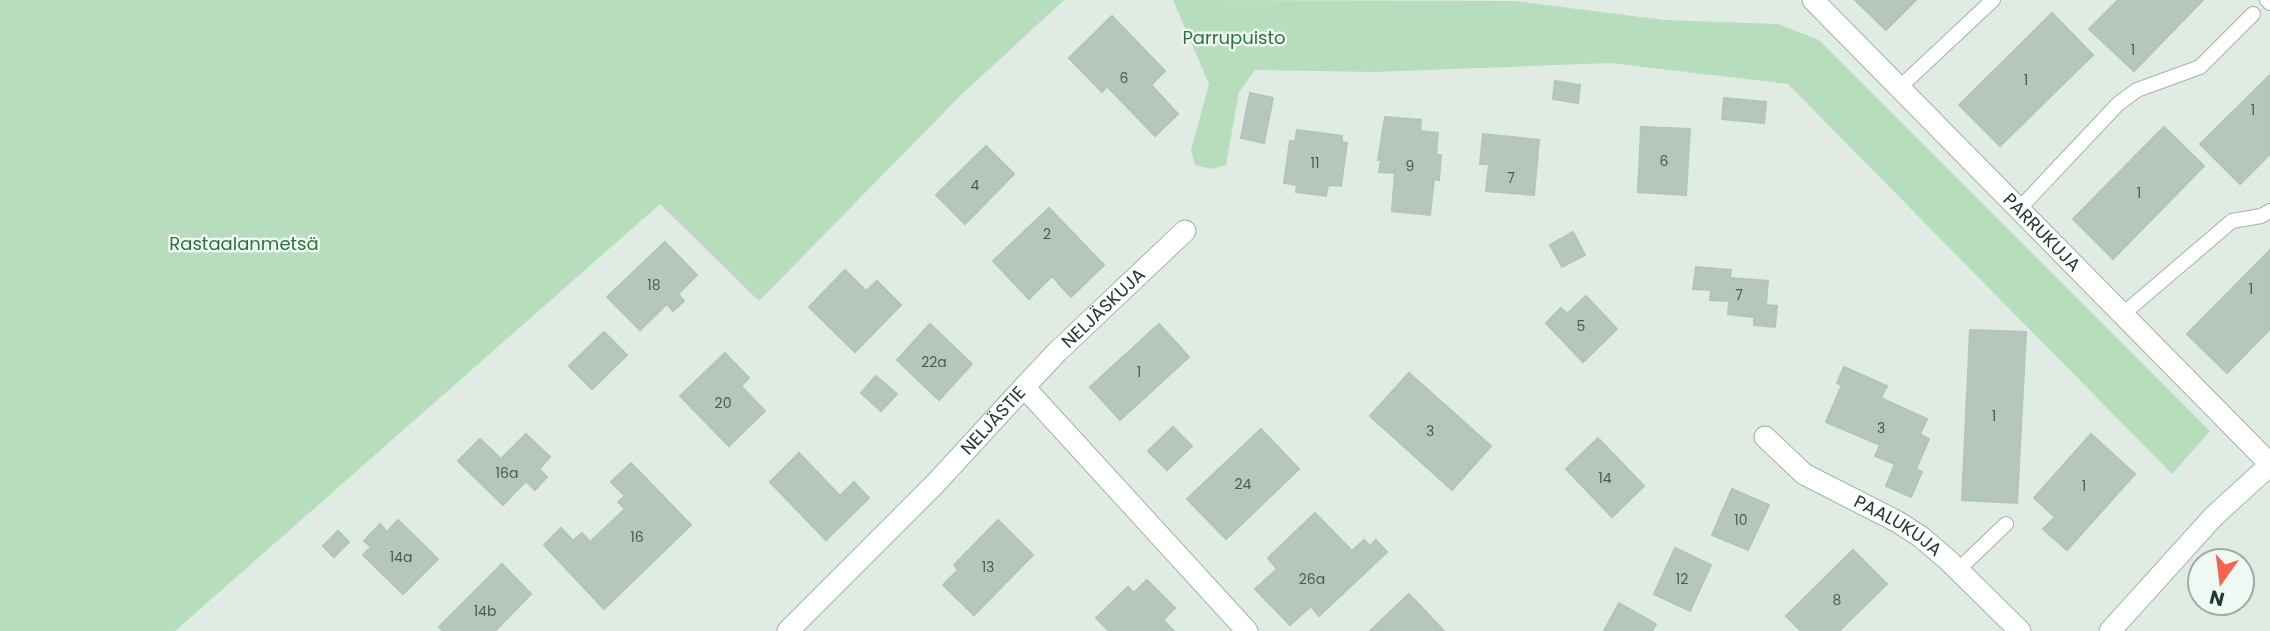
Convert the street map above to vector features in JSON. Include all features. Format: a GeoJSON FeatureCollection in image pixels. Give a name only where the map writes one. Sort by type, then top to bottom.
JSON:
{"type":"FeatureCollection","features":[{"type":"Feature","properties":{"kind":"street","name":"PARRUKUJA"},"geometry":{"type":"LineString","coordinates":[[1812,0],[2270,464]]}},
{"type":"Feature","properties":{"kind":"street","name":"NELJÄSKUJA"},"geometry":{"type":"LineString","coordinates":[[1024,387],[1057,352],[1185,231]]}},
{"type":"Feature","properties":{"kind":"street","name":"NELJÄSTIE"},"geometry":{"type":"LineString","coordinates":[[788,631],[935,484],[1024,387],[1247,631]]}},
{"type":"Feature","properties":{"kind":"street","name":"PAALUKUJA"},"geometry":{"type":"LineString","coordinates":[[1765,437],[1804,474],[1898,522],[1921,537],[2020,631]]}},
{"type":"Feature","properties":{"kind":"street"},"geometry":{"type":"LineString","coordinates":[[2109,631],[2214,516],[2270,464]]}},
{"type":"Feature","properties":{"kind":"lane"},"geometry":{"type":"LineString","coordinates":[[1899,88],[1993,0]]}},
{"type":"Feature","properties":{"kind":"lane"},"geometry":{"type":"LineString","coordinates":[[2019,209],[2118,104],[2137,90],[2200,67],[2253,14]]}},
{"type":"Feature","properties":{"kind":"lane"},"geometry":{"type":"LineString","coordinates":[[2123,314],[2232,221],[2261,216],[2270,211]]}},
{"type":"Feature","properties":{"kind":"lane"},"geometry":{"type":"LineString","coordinates":[[1958,570],[2006,524]]}},
{"type":"Feature","properties":{"kind":"green space","name":"Rastaalanmetsä"},"geometry":{"type":"Polygon","coordinates":[[[0,0],[1064,0],[960,96],[759,301],[660,204],[175,631],[0,631],[0,0]]]}},
{"type":"Feature","properties":{"kind":"green space","name":"Parrupuisto"},"geometry":{"type":"Polygon","coordinates":[[[1173,0],[1514,1],[1664,20],[1778,24],[1819,40],[2210,431],[2172,474],[1788,84],[1610,63],[1374,72],[1255,70],[1239,92],[1226,165],[1211,169],[1195,165],[1191,150],[1209,84],[1173,0]]]}},
{"type":"Feature","properties":{"kind":"building"},"geometry":{"type":"Polygon","coordinates":[[[1855,0],[1916,0],[1886,30],[1855,0]]]}},
{"type":"Feature","properties":{"kind":"building"},"geometry":{"type":"Polygon","coordinates":[[[2118,0],[2203,0],[2134,71],[2089,29],[2118,0]]]}},
{"type":"Feature","properties":{"kind":"building"},"geometry":{"type":"Polygon","coordinates":[[[2052,13],[2093,55],[2000,146],[1959,105],[2052,13]]]}},
{"type":"Feature","properties":{"kind":"building"},"geometry":{"type":"Polygon","coordinates":[[[1112,16],[1165,71],[1151,85],[1178,114],[1155,136],[1107,86],[1102,92],[1069,58],[1112,16]]]}},
{"type":"Feature","properties":{"kind":"building"},"geometry":{"type":"Polygon","coordinates":[[[2270,75],[2270,154],[2240,184],[2200,144],[2270,75]]]}},
{"type":"Feature","properties":{"kind":"building"},"geometry":{"type":"Polygon","coordinates":[[[1555,81],[1580,85],[1578,103],[1553,99],[1555,81]]]}},
{"type":"Feature","properties":{"kind":"building"},"geometry":{"type":"Polygon","coordinates":[[[1250,93],[1273,98],[1264,143],[1241,138],[1250,93]]]}},
{"type":"Feature","properties":{"kind":"building"},"geometry":{"type":"Polygon","coordinates":[[[1724,98],[1766,102],[1764,123],[1722,119],[1724,98]]]}},
{"type":"Feature","properties":{"kind":"building"},"geometry":{"type":"Polygon","coordinates":[[[1385,117],[1421,120],[1420,131],[1438,133],[1436,155],[1441,155],[1439,180],[1434,179],[1430,215],[1392,211],[1395,173],[1379,172],[1381,160],[1378,160],[1385,117]]]}},
{"type":"Feature","properties":{"kind":"building"},"geometry":{"type":"Polygon","coordinates":[[[1641,127],[1690,129],[1686,195],[1638,192],[1641,127]]]}},
{"type":"Feature","properties":{"kind":"building"},"geometry":{"type":"Polygon","coordinates":[[[2164,127],[2204,166],[2113,259],[2073,219],[2164,127]]]}},
{"type":"Feature","properties":{"kind":"building"},"geometry":{"type":"Polygon","coordinates":[[[1297,130],[1342,136],[1342,142],[1347,143],[1341,186],[1328,185],[1326,196],[1296,192],[1297,185],[1284,183],[1290,141],[1295,142],[1297,130]]]}},
{"type":"Feature","properties":{"kind":"building"},"geometry":{"type":"Polygon","coordinates":[[[1483,134],[1539,140],[1534,195],[1486,191],[1489,164],[1480,164],[1483,134]]]}},
{"type":"Feature","properties":{"kind":"building"},"geometry":{"type":"Polygon","coordinates":[[[986,146],[1014,174],[965,224],[936,195],[986,146]]]}},
{"type":"Feature","properties":{"kind":"building"},"geometry":{"type":"Polygon","coordinates":[[[1049,208],[1104,265],[1071,297],[1052,276],[1029,299],[993,261],[1049,208]]]}},
{"type":"Feature","properties":{"kind":"building"},"geometry":{"type":"Polygon","coordinates":[[[1573,232],[1585,255],[1562,267],[1550,245],[1573,232]]]}},
{"type":"Feature","properties":{"kind":"building"},"geometry":{"type":"Polygon","coordinates":[[[665,242],[697,275],[678,294],[684,301],[673,311],[667,304],[640,330],[607,297],[665,242]]]}},
{"type":"Feature","properties":{"kind":"building"},"geometry":{"type":"Polygon","coordinates":[[[2270,250],[2270,329],[2227,373],[2187,334],[2270,250]]]}},
{"type":"Feature","properties":{"kind":"building"},"geometry":{"type":"Polygon","coordinates":[[[1696,267],[1731,270],[1730,278],[1768,281],[1766,305],[1777,306],[1775,327],[1754,325],[1754,317],[1728,314],[1729,301],[1710,300],[1711,290],[1693,289],[1696,267]]]}},
{"type":"Feature","properties":{"kind":"building"},"geometry":{"type":"Polygon","coordinates":[[[845,270],[866,291],[877,281],[901,305],[855,352],[809,307],[845,270]]]}},
{"type":"Feature","properties":{"kind":"building"},"geometry":{"type":"Polygon","coordinates":[[[1586,296],[1617,329],[1583,362],[1546,323],[1561,308],[1567,314],[1586,296]]]}},
{"type":"Feature","properties":{"kind":"building"},"geometry":{"type":"Polygon","coordinates":[[[930,324],[972,364],[939,400],[897,360],[930,324]]]}},
{"type":"Feature","properties":{"kind":"building"},"geometry":{"type":"Polygon","coordinates":[[[1159,324],[1189,357],[1120,420],[1090,387],[1159,324]]]}},
{"type":"Feature","properties":{"kind":"building"},"geometry":{"type":"Polygon","coordinates":[[[1970,330],[2026,332],[2017,503],[1962,500],[1970,330]]]}},
{"type":"Feature","properties":{"kind":"building"},"geometry":{"type":"Polygon","coordinates":[[[604,332],[627,355],[592,389],[569,366],[604,332]]]}},
{"type":"Feature","properties":{"kind":"building"},"geometry":{"type":"Polygon","coordinates":[[[725,353],[749,378],[741,386],[765,411],[729,446],[680,396],[725,353]]]}},
{"type":"Feature","properties":{"kind":"building"},"geometry":{"type":"Polygon","coordinates":[[[1844,367],[1887,386],[1881,398],[1927,419],[1920,434],[1929,439],[1916,469],[1922,472],[1911,497],[1886,486],[1895,464],[1875,456],[1880,445],[1826,422],[1842,385],[1837,383],[1844,367]]]}},
{"type":"Feature","properties":{"kind":"building"},"geometry":{"type":"Polygon","coordinates":[[[1409,373],[1491,446],[1452,490],[1370,416],[1409,373]]]}},
{"type":"Feature","properties":{"kind":"building"},"geometry":{"type":"Polygon","coordinates":[[[876,376],[897,394],[881,411],[861,393],[876,376]]]}},
{"type":"Feature","properties":{"kind":"building"},"geometry":{"type":"Polygon","coordinates":[[[1173,427],[1192,446],[1167,470],[1148,451],[1173,427]]]}},
{"type":"Feature","properties":{"kind":"building"},"geometry":{"type":"Polygon","coordinates":[[[1261,429],[1299,469],[1226,539],[1187,499],[1261,429]]]}},
{"type":"Feature","properties":{"kind":"building"},"geometry":{"type":"Polygon","coordinates":[[[526,434],[550,457],[539,469],[547,477],[535,490],[526,481],[503,505],[458,461],[480,439],[501,459],[526,434]]]}},
{"type":"Feature","properties":{"kind":"building"},"geometry":{"type":"Polygon","coordinates":[[[2091,434],[2135,474],[2067,550],[2043,529],[2055,517],[2034,498],[2091,434]]]}},
{"type":"Feature","properties":{"kind":"building"},"geometry":{"type":"Polygon","coordinates":[[[1598,438],[1644,486],[1612,517],[1566,469],[1598,438]]]}},
{"type":"Feature","properties":{"kind":"building"},"geometry":{"type":"Polygon","coordinates":[[[799,453],[840,496],[854,482],[869,498],[826,540],[770,482],[799,453]]]}},
{"type":"Feature","properties":{"kind":"building"},"geometry":{"type":"Polygon","coordinates":[[[631,463],[691,525],[604,609],[544,545],[561,528],[573,541],[582,533],[590,542],[625,509],[618,502],[625,496],[611,482],[631,463]]]}},
{"type":"Feature","properties":{"kind":"building"},"geometry":{"type":"Polygon","coordinates":[[[1732,489],[1769,505],[1748,550],[1712,535],[1732,489]]]}},
{"type":"Feature","properties":{"kind":"building"},"geometry":{"type":"Polygon","coordinates":[[[1315,513],[1352,551],[1364,540],[1370,546],[1376,540],[1387,552],[1319,616],[1311,606],[1290,625],[1255,589],[1277,569],[1268,558],[1315,513]]]}},
{"type":"Feature","properties":{"kind":"building"},"geometry":{"type":"Polygon","coordinates":[[[398,520],[438,559],[403,594],[363,555],[371,547],[364,541],[380,524],[387,532],[398,520]]]}},
{"type":"Feature","properties":{"kind":"building"},"geometry":{"type":"Polygon","coordinates":[[[998,520],[1033,555],[974,615],[943,585],[958,570],[954,565],[998,520]]]}},
{"type":"Feature","properties":{"kind":"building"},"geometry":{"type":"Polygon","coordinates":[[[338,531],[349,542],[334,557],[323,546],[338,531]]]}},
{"type":"Feature","properties":{"kind":"building"},"geometry":{"type":"Polygon","coordinates":[[[1675,548],[1711,565],[1690,611],[1654,594],[1675,548]]]}},
{"type":"Feature","properties":{"kind":"building"},"geometry":{"type":"Polygon","coordinates":[[[1853,550],[1887,584],[1839,631],[1801,631],[1786,616],[1853,550]]]}},
{"type":"Feature","properties":{"kind":"building"},"geometry":{"type":"Polygon","coordinates":[[[502,564],[531,594],[495,631],[443,631],[439,627],[502,564]]]}},
{"type":"Feature","properties":{"kind":"building"},"geometry":{"type":"Polygon","coordinates":[[[1147,580],[1175,608],[1163,620],[1174,631],[1109,631],[1096,618],[1128,587],[1134,593],[1147,580]]]}},
{"type":"Feature","properties":{"kind":"building"},"geometry":{"type":"Polygon","coordinates":[[[1409,594],[1444,631],[1370,631],[1409,594]]]}},
{"type":"Feature","properties":{"kind":"building"},"geometry":{"type":"Polygon","coordinates":[[[1619,603],[1656,624],[1652,631],[1604,631],[1619,603]]]}}]}
